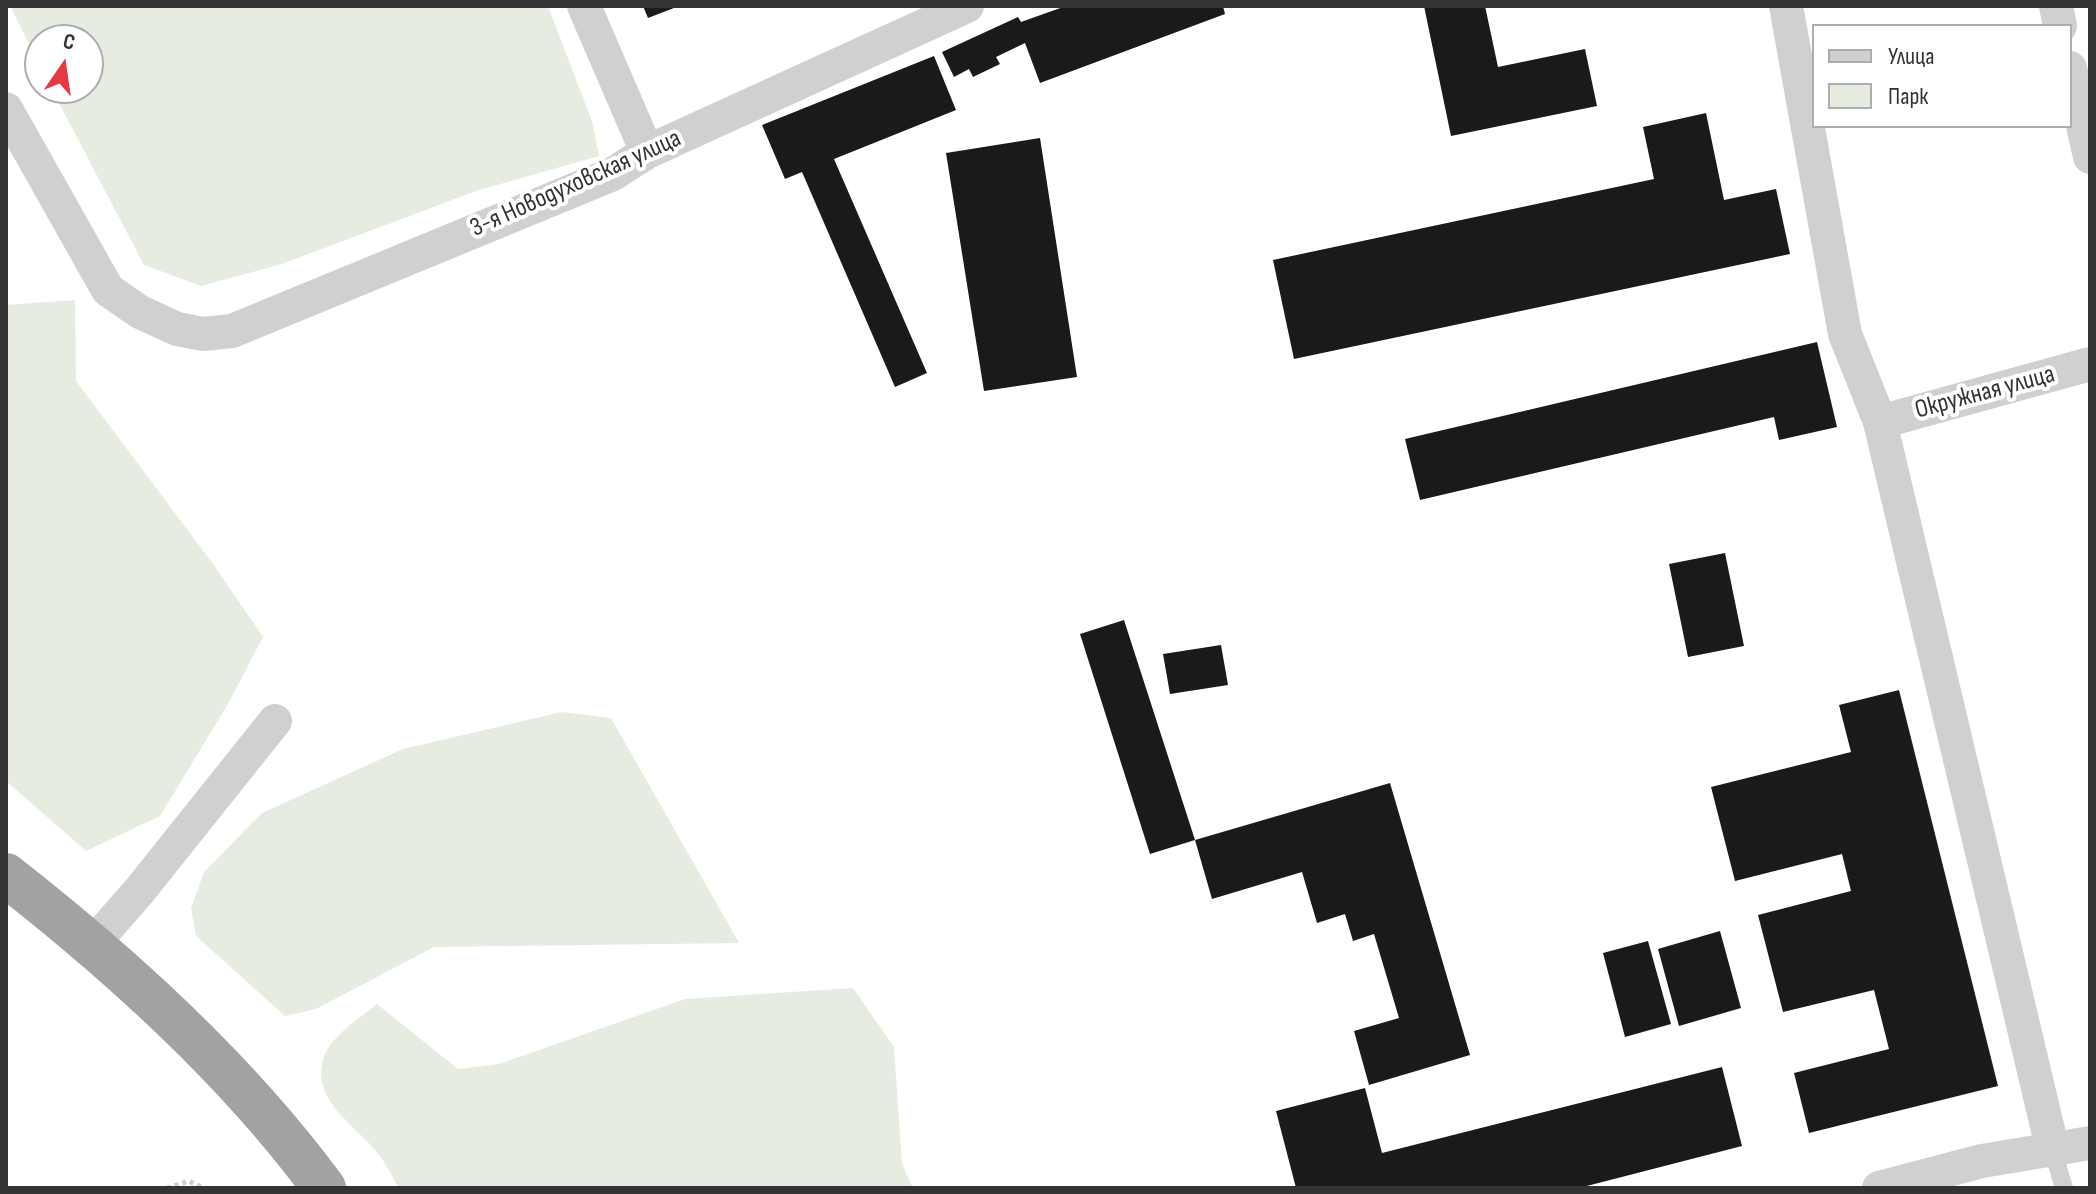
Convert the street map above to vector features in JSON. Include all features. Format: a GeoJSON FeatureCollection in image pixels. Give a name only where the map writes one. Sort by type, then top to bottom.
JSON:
{"type":"FeatureCollection","features":[{"type":"Feature","properties":{"kind":"highway"},"geometry":{"type":"LineString","coordinates":[[6,875],[92,945],[204,1050],[324,1188]]}},
{"type":"Feature","properties":{"kind":"street"},"geometry":{"type":"LineString","coordinates":[[584,6],[647,152]]}},
{"type":"Feature","properties":{"kind":"street","name":"3-я Новодуховская улица"},"geometry":{"type":"LineString","coordinates":[[6,109],[108,290],[140,312],[177,329],[203,334],[232,331],[613,174],[647,152],[748,108],[904,18],[967,6]]}},
{"type":"Feature","properties":{"kind":"street"},"geometry":{"type":"LineString","coordinates":[[1786,6],[1845,334],[1880,422],[2053,1151]]}},
{"type":"Feature","properties":{"kind":"street"},"geometry":{"type":"LineString","coordinates":[[2072,77],[2090,157]]}},
{"type":"Feature","properties":{"kind":"street","name":"Окружная улица"},"geometry":{"type":"LineString","coordinates":[[1880,422],[2090,364]]}},
{"type":"Feature","properties":{"kind":"street"},"geometry":{"type":"LineString","coordinates":[[92,945],[275,721]]}},
{"type":"Feature","properties":{"kind":"street"},"geometry":{"type":"LineString","coordinates":[[1879,1188],[1982,1161],[2090,1143]]}},
{"type":"Feature","properties":{"kind":"lane"},"geometry":{"type":"LineString","coordinates":[[2053,1151],[2064,1188]]}},
{"type":"Feature","properties":{"kind":"path"},"geometry":{"type":"LineString","coordinates":[[167,1188],[189,1181],[203,1188]]}},
{"type":"Feature","properties":{"kind":"green space"},"geometry":{"type":"Polygon","coordinates":[[[10,6],[548,6],[593,124],[599,156],[476,191],[282,264],[201,286],[144,265],[59,104],[104,104],[104,24],[24,24],[24,34],[10,6]]]}},
{"type":"Feature","properties":{"kind":"green space"},"geometry":{"type":"Polygon","coordinates":[[[75,300],[76,381],[213,564],[263,637],[228,704],[160,816],[86,851],[6,781],[6,305],[75,300]]]}},
{"type":"Feature","properties":{"kind":"green space"},"geometry":{"type":"Polygon","coordinates":[[[562,712],[611,718],[739,943],[434,947],[316,1009],[285,1016],[196,936],[191,908],[204,872],[262,813],[403,749],[562,712]]]}},
{"type":"Feature","properties":{"kind":"green space"},"geometry":{"type":"Polygon","coordinates":[[[853,988],[894,1047],[902,1164],[913,1188],[399,1188],[379,1155],[338,1112],[323,1087],[321,1073],[328,1049],[347,1028],[377,1004],[458,1069],[499,1064],[685,999],[853,988]]]}},
{"type":"Feature","properties":{"kind":"building"},"geometry":{"type":"Polygon","coordinates":[[[643,6],[679,6],[648,18],[643,6]]]}},
{"type":"Feature","properties":{"kind":"building"},"geometry":{"type":"Polygon","coordinates":[[[1066,6],[1223,6],[1225,14],[1040,83],[1025,43],[996,57],[1000,64],[973,77],[969,69],[954,77],[942,52],[1018,17],[1021,22],[1066,6]]]}},
{"type":"Feature","properties":{"kind":"building"},"geometry":{"type":"Polygon","coordinates":[[[1424,6],[1485,6],[1498,67],[1585,49],[1597,106],[1451,136],[1424,6]]]}},
{"type":"Feature","properties":{"kind":"building"},"geometry":{"type":"Polygon","coordinates":[[[934,56],[956,110],[834,159],[927,373],[895,387],[802,172],[785,179],[762,125],[934,56]]]}},
{"type":"Feature","properties":{"kind":"building"},"geometry":{"type":"Polygon","coordinates":[[[1706,113],[1724,200],[1776,189],[1790,254],[1294,359],[1273,260],[1654,179],[1643,127],[1706,113]]]}},
{"type":"Feature","properties":{"kind":"building"},"geometry":{"type":"Polygon","coordinates":[[[1040,138],[1077,377],[984,391],[946,153],[1040,138]]]}},
{"type":"Feature","properties":{"kind":"building"},"geometry":{"type":"Polygon","coordinates":[[[1817,342],[1837,427],[1779,440],[1774,417],[1420,500],[1405,439],[1817,342]]]}},
{"type":"Feature","properties":{"kind":"building"},"geometry":{"type":"Polygon","coordinates":[[[1725,553],[1744,646],[1688,657],[1669,564],[1725,553]]]}},
{"type":"Feature","properties":{"kind":"building"},"geometry":{"type":"Polygon","coordinates":[[[1124,620],[1195,840],[1150,854],[1080,634],[1124,620]]]}},
{"type":"Feature","properties":{"kind":"building"},"geometry":{"type":"Polygon","coordinates":[[[1221,645],[1228,685],[1170,694],[1163,654],[1221,645]]]}},
{"type":"Feature","properties":{"kind":"building"},"geometry":{"type":"Polygon","coordinates":[[[1899,690],[1998,1086],[1809,1133],[1794,1073],[1889,1049],[1874,990],[1783,1012],[1758,915],[1851,891],[1842,854],[1735,881],[1711,787],[1851,752],[1839,705],[1899,690]]]}},
{"type":"Feature","properties":{"kind":"building"},"geometry":{"type":"Polygon","coordinates":[[[1390,783],[1470,1055],[1369,1085],[1354,1031],[1399,1018],[1374,934],[1353,941],[1345,914],[1317,923],[1302,872],[1212,899],[1195,840],[1390,783]]]}},
{"type":"Feature","properties":{"kind":"building"},"geometry":{"type":"Polygon","coordinates":[[[1720,931],[1741,1008],[1679,1026],[1658,949],[1720,931]]]}},
{"type":"Feature","properties":{"kind":"building"},"geometry":{"type":"Polygon","coordinates":[[[1648,941],[1671,1024],[1625,1037],[1603,953],[1648,941]]]}},
{"type":"Feature","properties":{"kind":"building"},"geometry":{"type":"Polygon","coordinates":[[[1722,1067],[1742,1146],[1579,1188],[1296,1188],[1276,1111],[1365,1088],[1382,1153],[1722,1067]]]}}]}
